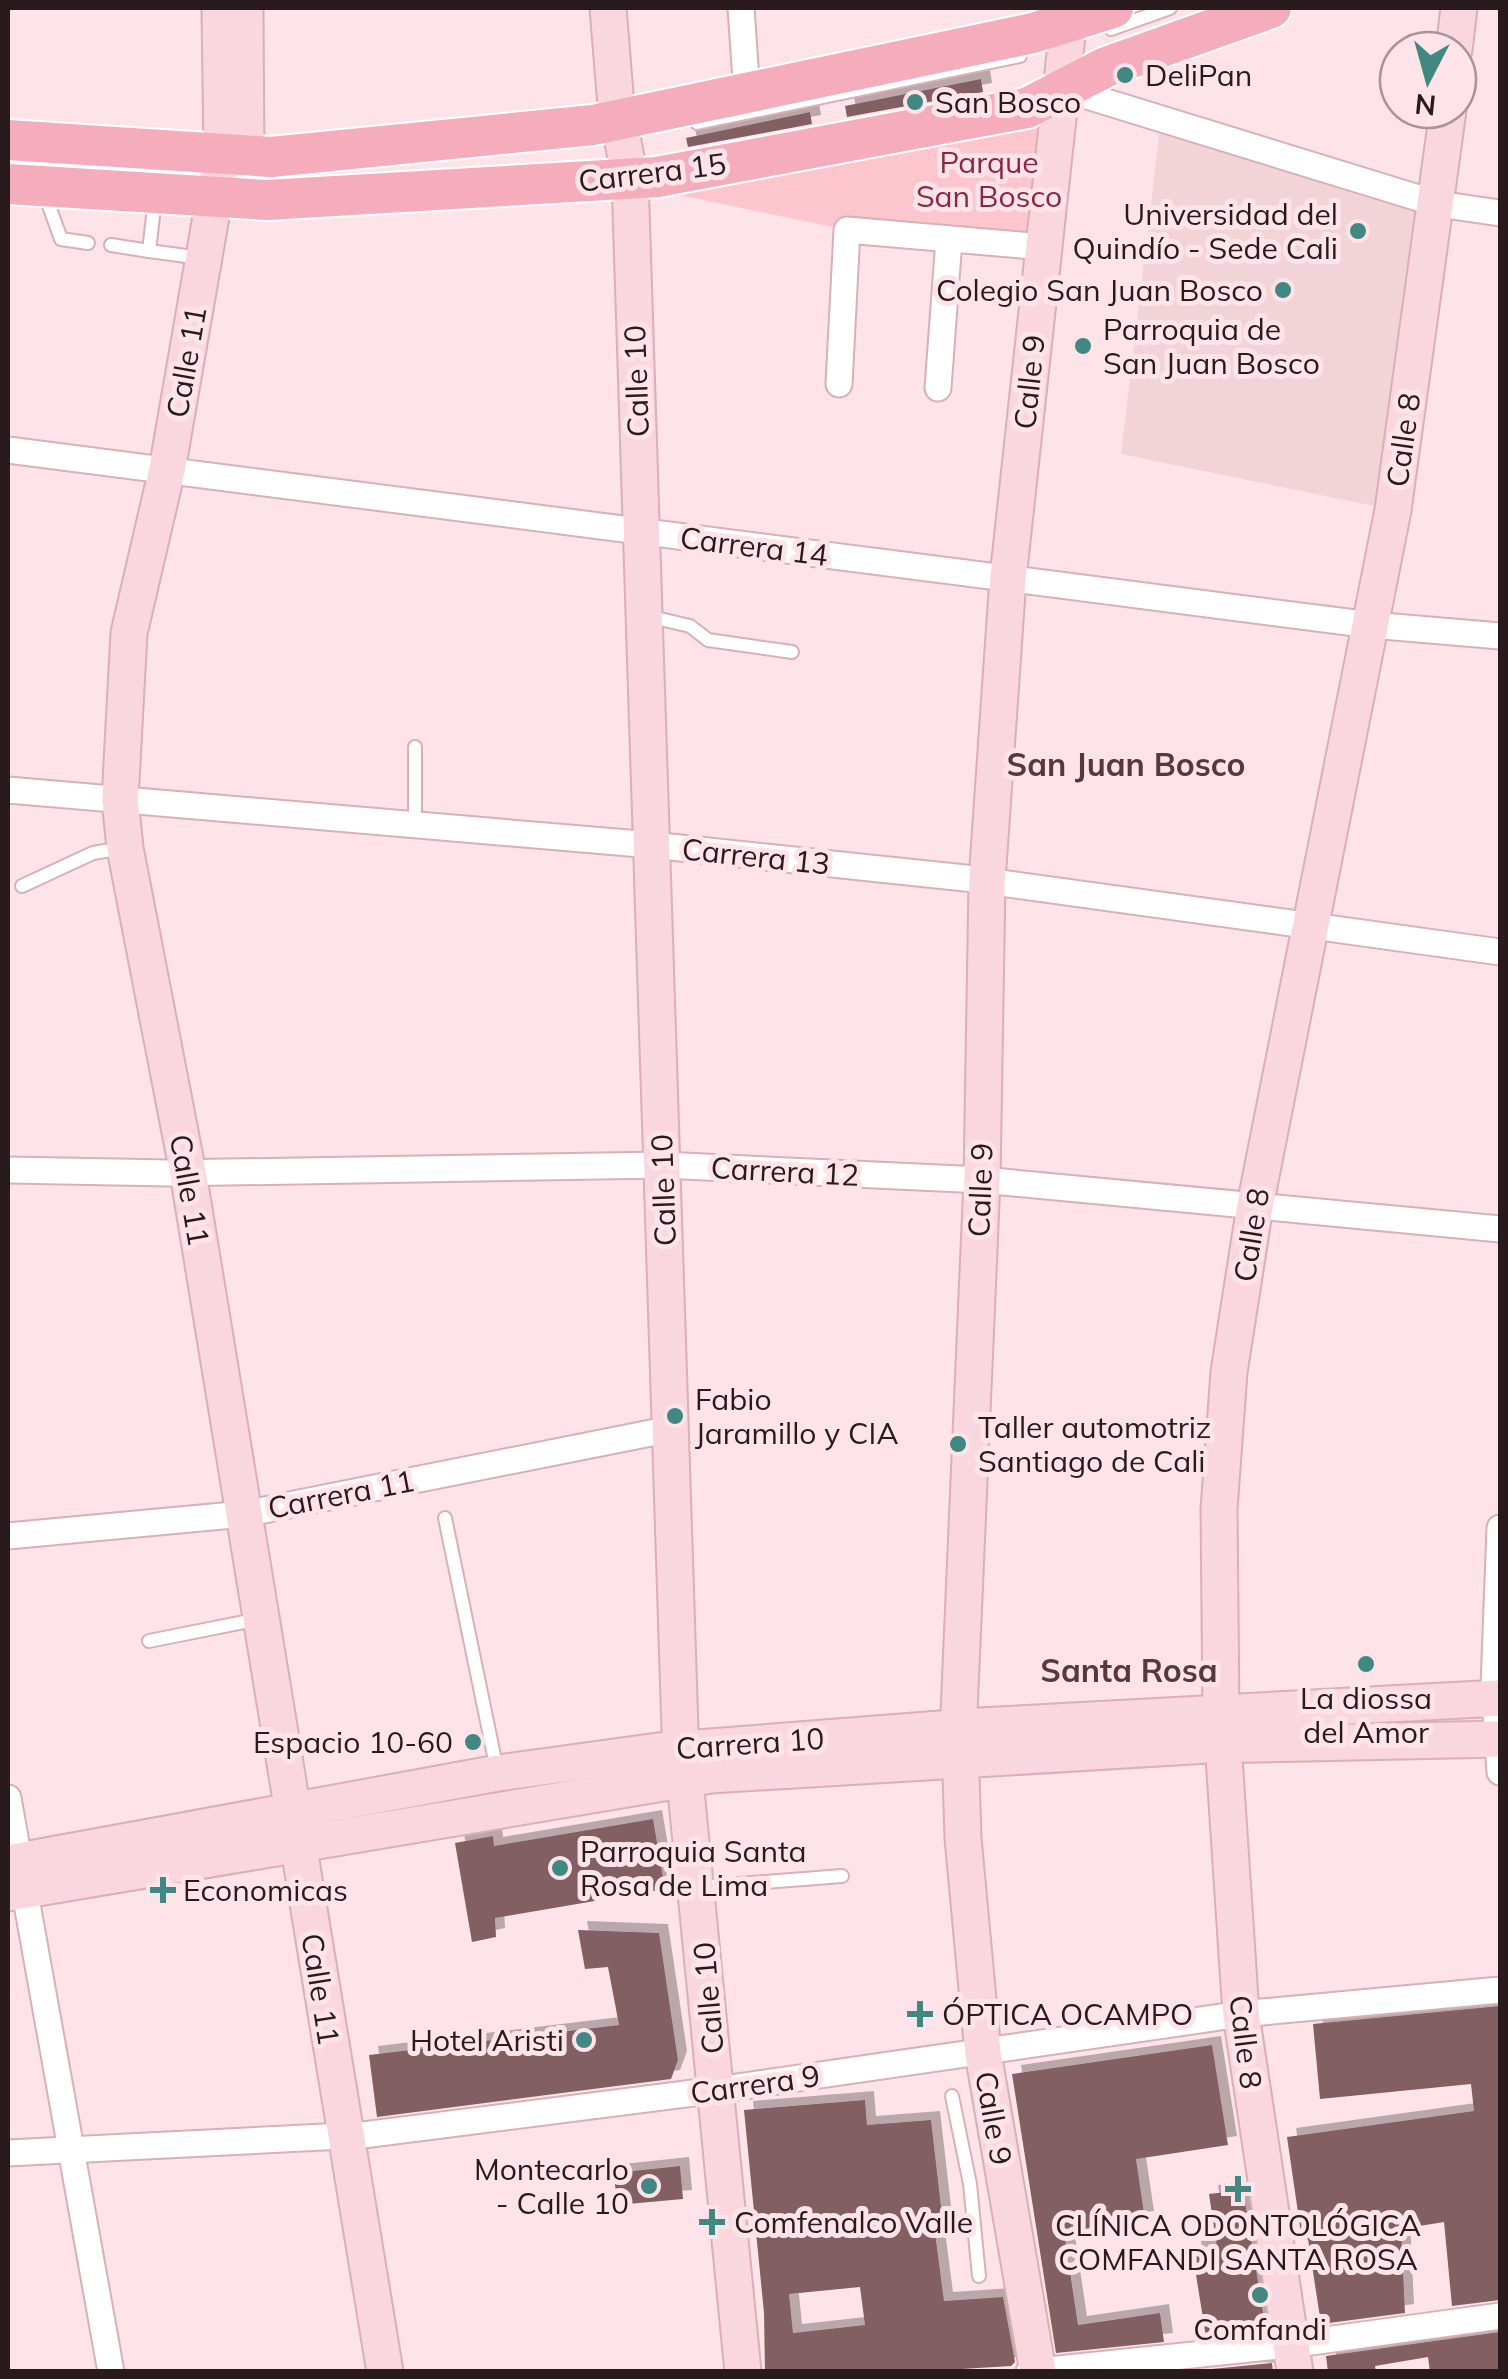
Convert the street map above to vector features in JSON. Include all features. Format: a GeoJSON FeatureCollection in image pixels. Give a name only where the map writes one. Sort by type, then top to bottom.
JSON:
{"type":"FeatureCollection","features":[{"type":"Feature","properties":{"kind":"main road","name":"Carrera 15"},"geometry":{"type":"LineString","coordinates":[[8,140],[224,169],[266,200],[620,145],[747,95],[1271,8]]}},
{"type":"Feature","properties":{"kind":"main road","name":"Carrera 15"},"geometry":{"type":"LineString","coordinates":[[19,180],[156,192],[271,157],[620,145],[658,177],[1027,108],[1074,40]]}},
{"type":"Feature","properties":{"kind":"street","name":"Calle 11"},"geometry":{"type":"LineString","coordinates":[[220,8],[224,169]]}},
{"type":"Feature","properties":{"kind":"street","name":"Calle 11"},"geometry":{"type":"LineString","coordinates":[[246,8],[224,169],[203,258],[167,470],[129,633],[120,800],[125,848],[188,1173],[385,2372]]}},
{"type":"Feature","properties":{"kind":"street","name":"Calle 10"},"geometry":{"type":"LineString","coordinates":[[608,8],[620,145],[642,531],[683,1763],[743,2372]]}},
{"type":"Feature","properties":{"kind":"street"},"geometry":{"type":"LineString","coordinates":[[741,8],[747,95]]}},
{"type":"Feature","properties":{"kind":"street"},"geometry":{"type":"LineString","coordinates":[[1074,40],[1438,204],[1500,213]]}},
{"type":"Feature","properties":{"kind":"street","name":"Calle 9"},"geometry":{"type":"LineString","coordinates":[[1038,2371],[983,2053],[970,1939],[960,1743],[982,1180],[986,881],[1008,578],[1044,247],[1074,40]]}},
{"type":"Feature","properties":{"kind":"street","name":"Calle 8"},"geometry":{"type":"LineString","coordinates":[[1292,2358],[1241,2014],[1222,1728],[1220,1490],[1229,1372],[1255,1206],[1393,510],[1446,130]]}},
{"type":"Feature","properties":{"kind":"street"},"geometry":{"type":"LineString","coordinates":[[839,384],[846,230],[1044,247]]}},
{"type":"Feature","properties":{"kind":"street"},"geometry":{"type":"LineString","coordinates":[[938,388],[949,239]]}},
{"type":"Feature","properties":{"kind":"street","name":"Carrera 14"},"geometry":{"type":"LineString","coordinates":[[8,450],[1370,624],[1500,636]]}},
{"type":"Feature","properties":{"kind":"street","name":"Carrera 13"},"geometry":{"type":"LineString","coordinates":[[8,790],[652,845],[986,881],[1500,952]]}},
{"type":"Feature","properties":{"kind":"street","name":"Carrera 12"},"geometry":{"type":"LineString","coordinates":[[8,1170],[188,1173],[662,1165],[982,1180],[1500,1228]]}},
{"type":"Feature","properties":{"kind":"street","name":"Carrera 11"},"geometry":{"type":"LineString","coordinates":[[8,1536],[244,1514],[671,1428]]}},
{"type":"Feature","properties":{"kind":"street"},"geometry":{"type":"LineString","coordinates":[[1499,1750],[1500,1528]]}},
{"type":"Feature","properties":{"kind":"street","name":"Carrera 10"},"geometry":{"type":"LineString","coordinates":[[295,1827],[498,1773],[1222,1728],[1498,1698]]}},
{"type":"Feature","properties":{"kind":"street","name":"Carrera 10"},"geometry":{"type":"LineString","coordinates":[[1222,1728],[1499,1750]]}},
{"type":"Feature","properties":{"kind":"street","name":"Carrera 10"},"geometry":{"type":"LineString","coordinates":[[14,1877],[683,1763]]}},
{"type":"Feature","properties":{"kind":"street"},"geometry":{"type":"LineString","coordinates":[[8,1798],[14,1877],[111,2372]]}},
{"type":"Feature","properties":{"kind":"street","name":"Carrera 9"},"geometry":{"type":"LineString","coordinates":[[8,2153],[345,2136],[716,2090],[1241,2014],[1500,1990]]}},
{"type":"Feature","properties":{"kind":"street"},"geometry":{"type":"LineString","coordinates":[[1029,2372],[1292,2358],[1500,2316]]}},
{"type":"Feature","properties":{"kind":"lane"},"geometry":{"type":"LineString","coordinates":[[1074,40],[1170,8]]}},
{"type":"Feature","properties":{"kind":"lane"},"geometry":{"type":"LineString","coordinates":[[1074,40],[1237,8]]}},
{"type":"Feature","properties":{"kind":"lane"},"geometry":{"type":"LineString","coordinates":[[688,125],[1032,52]]}},
{"type":"Feature","properties":{"kind":"lane"},"geometry":{"type":"LineString","coordinates":[[8,152],[224,169]]}},
{"type":"Feature","properties":{"kind":"lane"},"geometry":{"type":"LineString","coordinates":[[19,180],[224,169]]}},
{"type":"Feature","properties":{"kind":"lane"},"geometry":{"type":"LineString","coordinates":[[19,180],[61,239],[88,242]]}},
{"type":"Feature","properties":{"kind":"lane"},"geometry":{"type":"LineString","coordinates":[[149,251],[156,192]]}},
{"type":"Feature","properties":{"kind":"lane"},"geometry":{"type":"LineString","coordinates":[[111,245],[203,258]]}},
{"type":"Feature","properties":{"kind":"lane"},"geometry":{"type":"LineString","coordinates":[[644,616],[690,626],[708,640],[792,652]]}},
{"type":"Feature","properties":{"kind":"lane"},"geometry":{"type":"LineString","coordinates":[[415,748],[415,826]]}},
{"type":"Feature","properties":{"kind":"lane"},"geometry":{"type":"LineString","coordinates":[[22,886],[93,853],[125,848]]}},
{"type":"Feature","properties":{"kind":"lane"},"geometry":{"type":"LineString","coordinates":[[445,1518],[498,1773]]}},
{"type":"Feature","properties":{"kind":"lane"},"geometry":{"type":"LineString","coordinates":[[149,1642],[261,1619]]}},
{"type":"Feature","properties":{"kind":"lane"},"geometry":{"type":"LineString","coordinates":[[698,1887],[842,1876]]}},
{"type":"Feature","properties":{"kind":"lane"},"geometry":{"type":"LineString","coordinates":[[952,2096],[970,2184],[980,2276]]}},
{"type":"Feature","properties":{"kind":"lane"},"geometry":{"type":"LineString","coordinates":[[970,2184],[1004,2178]]}},
{"type":"Feature","properties":{"kind":"shaded area","name":"Colegio San Juan Bosco"},"geometry":{"type":"Polygon","coordinates":[[[1161,119],[1438,204],[1393,510],[1121,454],[1161,119]]]}},
{"type":"Feature","properties":{"kind":"green space","name":"Parque San Bosco"},"geometry":{"type":"Polygon","coordinates":[[[1061,88],[1044,247],[847,230],[660,191],[1061,88]]]}},
{"type":"Feature","properties":{"kind":"building"},"geometry":{"type":"Polygon","coordinates":[[[981,79],[983,92],[847,117],[845,106],[981,79]]]}},
{"type":"Feature","properties":{"kind":"building"},"geometry":{"type":"Polygon","coordinates":[[[810,112],[812,124],[688,147],[686,138],[810,112]]]}},
{"type":"Feature","properties":{"kind":"building","name":"Parroquia Santa Rosa de Lima"},"geometry":{"type":"Polygon","coordinates":[[[653,1819],[665,1889],[495,1918],[496,1937],[472,1942],[455,1843],[493,1836],[494,1846],[653,1819]]]}},
{"type":"Feature","properties":{"kind":"building","name":"Hotel Aristi"},"geometry":{"type":"Polygon","coordinates":[[[578,1930],[659,1933],[678,2060],[671,2079],[377,2117],[369,2055],[619,2025],[608,1967],[585,1969],[578,1930]]]}},
{"type":"Feature","properties":{"kind":"building"},"geometry":{"type":"Polygon","coordinates":[[[1500,2006],[1500,2300],[1452,2306],[1444,2222],[1401,2229],[1405,2313],[1321,2324],[1308,2239],[1302,2240],[1287,2137],[1474,2111],[1471,2084],[1320,2099],[1313,2024],[1500,2006]]]}},
{"type":"Feature","properties":{"kind":"building"},"geometry":{"type":"Polygon","coordinates":[[[1212,2045],[1228,2145],[1136,2159],[1145,2220],[1064,2232],[1078,2325],[1160,2313],[1164,2342],[1056,2353],[1012,2074],[1212,2045]]]}},
{"type":"Feature","properties":{"kind":"building"},"geometry":{"type":"Polygon","coordinates":[[[865,2100],[867,2125],[931,2120],[943,2224],[934,2225],[944,2301],[1003,2297],[1015,2362],[1011,2366],[912,2372],[765,2372],[764,2313],[744,2110],[865,2100]],[[860,2287],[789,2294],[793,2333],[865,2325],[860,2287]]]}},
{"type":"Feature","properties":{"kind":"building","name":"Montecarlo - Calle 10"},"geometry":{"type":"Polygon","coordinates":[[[680,2166],[683,2199],[617,2205],[614,2173],[680,2166]]]}},
{"type":"Feature","properties":{"kind":"building"},"geometry":{"type":"Polygon","coordinates":[[[1243,2190],[1266,2331],[1206,2337],[1192,2250],[1217,2247],[1209,2194],[1243,2190]]]}},
{"type":"Feature","properties":{"kind":"building"},"geometry":{"type":"Polygon","coordinates":[[[1500,2332],[1500,2372],[1430,2372],[1428,2357],[1375,2366],[1376,2372],[1328,2372],[1326,2356],[1500,2332]]]}},
{"type":"Feature","properties":{"kind":"building"},"geometry":{"type":"Polygon","coordinates":[[[1272,2363],[1273,2372],[1212,2369],[1272,2363]]]}},
{"type":"Feature","properties":{"kind":"place","name":"DeliPan"},"geometry":{"type":"Point","coordinates":[1125,75]}},
{"type":"Feature","properties":{"kind":"place","name":"San Bosco"},"geometry":{"type":"Point","coordinates":[915,102]}},
{"type":"Feature","properties":{"kind":"place","name":"Universidad del Quindío - Sede Cali"},"geometry":{"type":"Point","coordinates":[1358,231]}},
{"type":"Feature","properties":{"kind":"place","name":"Colegio San Juan Bosco"},"geometry":{"type":"Point","coordinates":[1283,290]}},
{"type":"Feature","properties":{"kind":"place","name":"Parroquia de San Juan Bosco"},"geometry":{"type":"Point","coordinates":[1083,346]}},
{"type":"Feature","properties":{"kind":"place","name":"Fabio Jaramillo y CIA"},"geometry":{"type":"Point","coordinates":[675,1416]}},
{"type":"Feature","properties":{"kind":"place","name":"Taller automotriz Santiago de Cali"},"geometry":{"type":"Point","coordinates":[958,1444]}},
{"type":"Feature","properties":{"kind":"place","name":"La diossa del Amor"},"geometry":{"type":"Point","coordinates":[1366,1664]}},
{"type":"Feature","properties":{"kind":"place","name":"Espacio 10-60"},"geometry":{"type":"Point","coordinates":[473,1742]}},
{"type":"Feature","properties":{"kind":"place","name":"Parroquia Santa Rosa de Lima"},"geometry":{"type":"Point","coordinates":[560,1868]}},
{"type":"Feature","properties":{"kind":"place","name":"Economicas"},"geometry":{"type":"Point","coordinates":[163,1890]}},
{"type":"Feature","properties":{"kind":"place","name":"ÓPTICA OCAMPO"},"geometry":{"type":"Point","coordinates":[920,2014]}},
{"type":"Feature","properties":{"kind":"place","name":"Hotel Aristi"},"geometry":{"type":"Point","coordinates":[584,2040]}},
{"type":"Feature","properties":{"kind":"place","name":"Montecarlo - Calle 10"},"geometry":{"type":"Point","coordinates":[649,2186]}},
{"type":"Feature","properties":{"kind":"place","name":"CLÍNICA ODONTOLÓGICA COMFANDI SANTA ROSA"},"geometry":{"type":"Point","coordinates":[1238,2189]}},
{"type":"Feature","properties":{"kind":"place","name":"Comfenalco Valle"},"geometry":{"type":"Point","coordinates":[712,2222]}},
{"type":"Feature","properties":{"kind":"place","name":"Comfandi"},"geometry":{"type":"Point","coordinates":[1260,2295]}},
{"type":"Feature","properties":{"kind":"district","name":"San Juan Bosco"},"geometry":{"type":"Point","coordinates":[1126,764]}},
{"type":"Feature","properties":{"kind":"district","name":"Santa Rosa"},"geometry":{"type":"Point","coordinates":[1129,1670]}}]}
